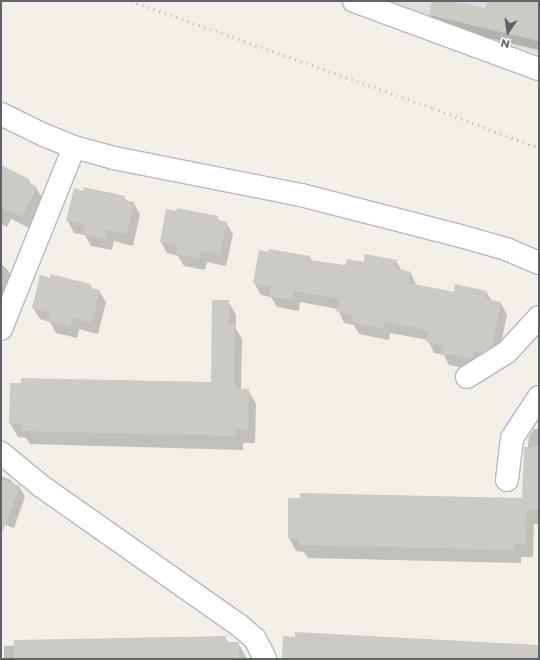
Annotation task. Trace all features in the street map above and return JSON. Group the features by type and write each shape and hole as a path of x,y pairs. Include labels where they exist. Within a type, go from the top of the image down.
{"street":[{"path":"354,1 539,70"},
{"path":"1,114 44,135 74,147 114,158 302,195 506,249 539,263"},
{"path":"1,329 74,147"},
{"path":"467,377 507,352 539,317"},
{"path":"507,480 512,438 539,397"},
{"path":"1,453 41,486 239,625 255,639 266,659"}],"shaded area":[{"path":"378,1 539,1 539,54 424,19"}],"building":[{"path":"432,1 456,1 485,8 487,1 539,1 539,41 429,15"},
{"path":"1,165 29,179 28,182 37,187 22,217 1,207"},
{"path":"84,187 125,196 124,200 134,202 127,234 107,230 106,239 83,234 85,225 66,221 74,188 83,191"},
{"path":"177,208 218,216 217,220 227,222 220,254 201,251 199,259 176,254 178,246 160,242 166,209 176,211"},
{"path":"269,249 310,256 310,260 345,265 347,259 364,262 365,254 397,260 395,268 411,272 409,283 454,292 455,284 487,291 485,299 501,302 492,347 481,353 474,352 472,359 441,353 443,345 426,342 429,331 384,321 383,329 351,322 352,315 336,311 339,299 294,291 292,300 269,296 271,287 253,283 259,250 268,252"},
{"path":"50,274 91,284 90,288 100,290 92,323 73,318 70,327 48,321 50,313 32,308 40,275 50,278"},
{"path":"212,300 229,300 229,324 235,324 234,383 236,383 236,389 249,389 248,430 235,429 235,436 21,431 21,424 9,424 10,383 21,383 21,378 211,382"},
{"path":"524,447 539,447 539,510 527,510 526,544 514,544 514,550 299,545 299,539 288,538 288,498 300,498 300,493 522,498"},
{"path":"1,479 20,486 3,531 1,531"},
{"path":"295,632 539,645 538,659 282,659 283,636 295,637"},
{"path":"226,636 226,642 239,642 239,659 14,659 14,640"}],"railway":[{"path":"131,1 433,108 539,148"}]}
